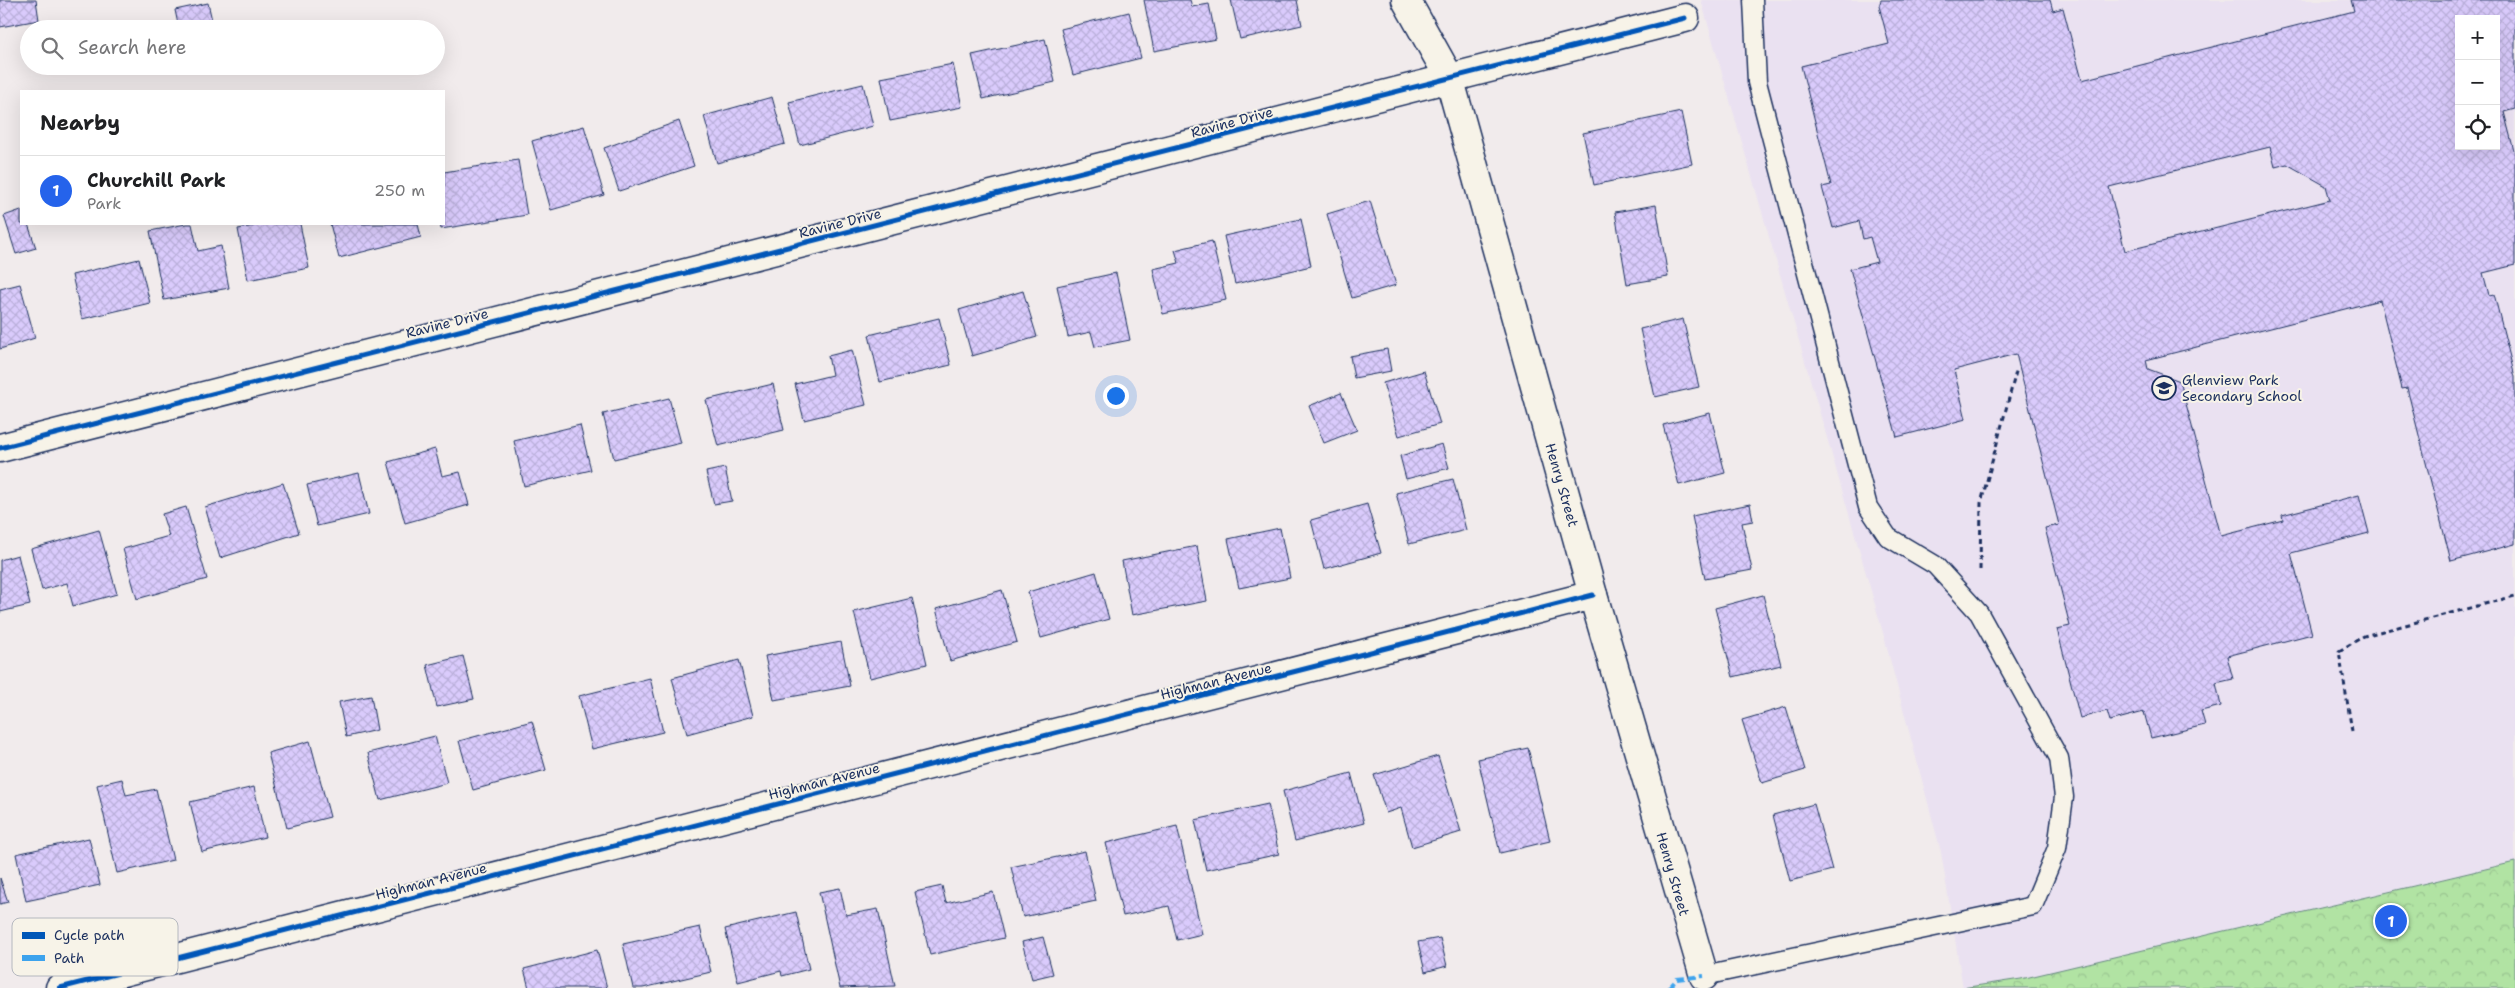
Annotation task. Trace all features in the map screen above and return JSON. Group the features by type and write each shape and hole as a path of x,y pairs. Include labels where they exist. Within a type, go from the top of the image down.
{"street":[{"name":"Henry Street","path":"1406,0 1449,77 1593,595 1704,976"},
{"name":"Ravine Drive","path":"0,448 1685,18"},
{"name":"Highman Avenue","path":"178,958 1593,595"},
{"name":"Highman Avenue","path":"60,988 107,976"}],"lane":[{"path":"1704,976 2033,906 2057,848 2064,797 2059,758 1979,614 1935,565 1888,537 1868,507 1757,82 1754,0"}],"path":[{"path":"1979,614 1981,502 2017,368"},
{"path":"2352,731 2339,651 2364,636 2515,596"}],"shaded area":[{"name":"Glenview Park Secondary School","path":"1701,0 2515,0 2515,862 2021,979 1963,988 1941,852 1882,629"}],"green space":[{"path":"2515,862 2515,988 1962,988 2021,979"}],"building":[{"path":"0,0 36,0 39,20 20,20 20,23 0,27"},
{"path":"1144,0 1190,0 1192,7 1209,4 1216,39 1154,51"},
{"path":"1231,0 1297,0 1302,25 1240,39"},
{"path":"1881,0 2050,0 2053,11 2063,8 2082,80 2354,11 2351,0 2515,0 2515,109 2504,112 2515,155 2515,265 2483,273 2489,295 2494,294 2515,377 2515,544 2451,561 2407,388 2402,389 2380,300 2146,360 2148,369 2180,381 2221,536 2283,520 2282,515 2359,495 2369,533 2291,553 2312,634 2227,656 2233,679 2216,683 2221,706 2201,711 2205,725 2151,738 2144,712 2110,721 2107,711 2080,718 2057,629 2070,626 2045,528 2059,525 2016,354 1954,370 1966,419 1897,437 1850,269 1877,262 1870,237 1863,239 1859,221 1833,228 1822,187 1831,185 1801,66 1889,44 1879,6","holes":["2270,147 2275,167 2287,164 2326,186 2330,200 2125,251 2109,187"]},
{"path":"208,3 212,20 177,20 175,10"},
{"path":"1129,12 1141,58 1073,75 1061,29"},
{"path":"1045,39 1055,82 983,99 972,55"},
{"path":"953,64 962,107 890,121 881,78"},
{"path":"863,84 873,126 800,145 789,102"},
{"path":"772,97 785,144 717,163 704,116"},
{"path":"1681,112 1692,164 1594,185 1583,133"},
{"path":"679,121 694,166 619,191 604,148"},
{"path":"584,126 604,195 551,210 532,141"},
{"path":"518,160 527,215 441,229 440,225 445,225 445,172"},
{"path":"1370,201 1396,285 1352,298 1327,214"},
{"path":"1656,205 1668,277 1627,284 1615,212"},
{"path":"20,210 20,225 28,225 36,248 16,254 4,216"},
{"path":"1301,219 1311,266 1235,284 1224,236"},
{"path":"181,225 192,225 198,251 221,246 229,288 164,300 150,231"},
{"path":"259,225 300,225 309,268 248,280 238,229"},
{"path":"330,225 418,225 421,237 339,258"},
{"path":"1212,241 1226,300 1163,314 1153,269 1179,263 1175,250"},
{"path":"139,259 150,303 82,319 72,275"},
{"path":"1116,273 1130,340 1095,347 1091,332 1068,337 1057,286"},
{"path":"20,284 35,338 0,349 0,289"},
{"path":"1023,291 1037,337 972,356 959,310"},
{"path":"939,318 951,365 880,382 869,335"},
{"path":"1683,319 1699,387 1655,397 1640,329"},
{"path":"1387,349 1391,371 1354,378 1350,356"},
{"path":"852,350 866,405 804,420 795,384 832,375 828,356"},
{"path":"1424,371 1440,424 1399,436 1383,383"},
{"path":"773,384 784,430 718,446 706,400"},
{"path":"1341,393 1357,430 1324,443 1309,406"},
{"path":"669,398 681,443 614,459 603,414"},
{"path":"1710,413 1725,473 1679,485 1663,425"},
{"path":"580,425 591,470 524,486 514,441"},
{"path":"1442,444 1449,468 1406,479 1400,456"},
{"path":"435,449 442,476 460,472 469,505 405,523 388,462"},
{"path":"725,468 732,501 714,504 706,472"},
{"path":"359,473 369,514 317,526 307,485"},
{"path":"1453,479 1466,530 1409,544 1396,493"},
{"path":"283,483 299,533 220,558 205,507"},
{"path":"1367,504 1381,553 1324,569 1311,520"},
{"path":"1750,504 1753,521 1742,523 1752,570 1705,579 1692,516"},
{"path":"186,507 207,579 137,599 123,549 169,536 162,514"},
{"path":"1280,528 1290,578 1239,588 1228,539"},
{"path":"99,530 117,594 73,606 67,583 42,590 31,549"},
{"path":"1197,546 1207,601 1132,615 1122,561"},
{"path":"18,555 30,605 0,612 0,560"},
{"path":"1096,572 1109,619 1041,638 1028,592"},
{"path":"1002,590 1017,642 950,661 936,609"},
{"path":"1763,595 1781,665 1733,677 1715,608"},
{"path":"912,598 927,664 870,678 854,612"},
{"path":"841,642 850,686 774,700 765,656"},
{"path":"463,656 474,699 437,707 427,665"},
{"path":"739,660 753,716 687,734 672,678"},
{"path":"650,678 663,732 592,749 579,696"},
{"path":"371,696 377,730 346,737 339,702"},
{"path":"1786,707 1805,770 1762,783 1742,720"},
{"path":"532,721 546,770 473,790 459,741"},
{"path":"435,736 447,783 380,800 368,753"},
{"path":"310,741 330,817 287,828 268,753"},
{"path":"1528,748 1550,841 1500,853 1478,759"},
{"path":"1438,756 1461,832 1412,847 1401,808 1386,813 1374,775"},
{"path":"1351,773 1364,823 1295,841 1283,791"},
{"path":"122,779 126,795 156,789 173,860 117,873 97,785"},
{"path":"254,787 265,837 202,852 190,802"},
{"path":"1268,804 1279,854 1206,870 1195,820"},
{"path":"1814,804 1832,870 1790,881 1773,815"},
{"path":"1177,826 1202,934 1177,940 1169,906 1123,916 1106,843"},
{"path":"89,838 100,885 26,901 16,854"},
{"path":"1085,851 1096,901 1023,917 1011,867"},
{"path":"0,878 8,902 0,904"},
{"path":"942,886 946,903 993,892 1004,938 930,955 915,892"},
{"path":"840,888 846,915 878,909 895,986 840,988 819,892"},
{"path":"796,912 809,969 782,976 781,971 738,982 725,929"},
{"path":"700,927 711,972 643,988 633,988 623,944"},
{"path":"1043,937 1053,974 1032,979 1022,942"},
{"path":"1440,938 1447,966 1425,972 1418,942"},
{"path":"597,950 607,988 529,988 524,969"}],"marked path":[{"path":"1669,988 1677,979 1704,976"}],"cycle path":[{"path":"0,448 1685,18"},
{"path":"178,958 1593,595"},
{"path":"60,988 107,976"}],"place":[{"name":"Glenview Park Secondary School","path":"2164,388"},
{"name":"Churchill Park","path":"2391,921"}]}
